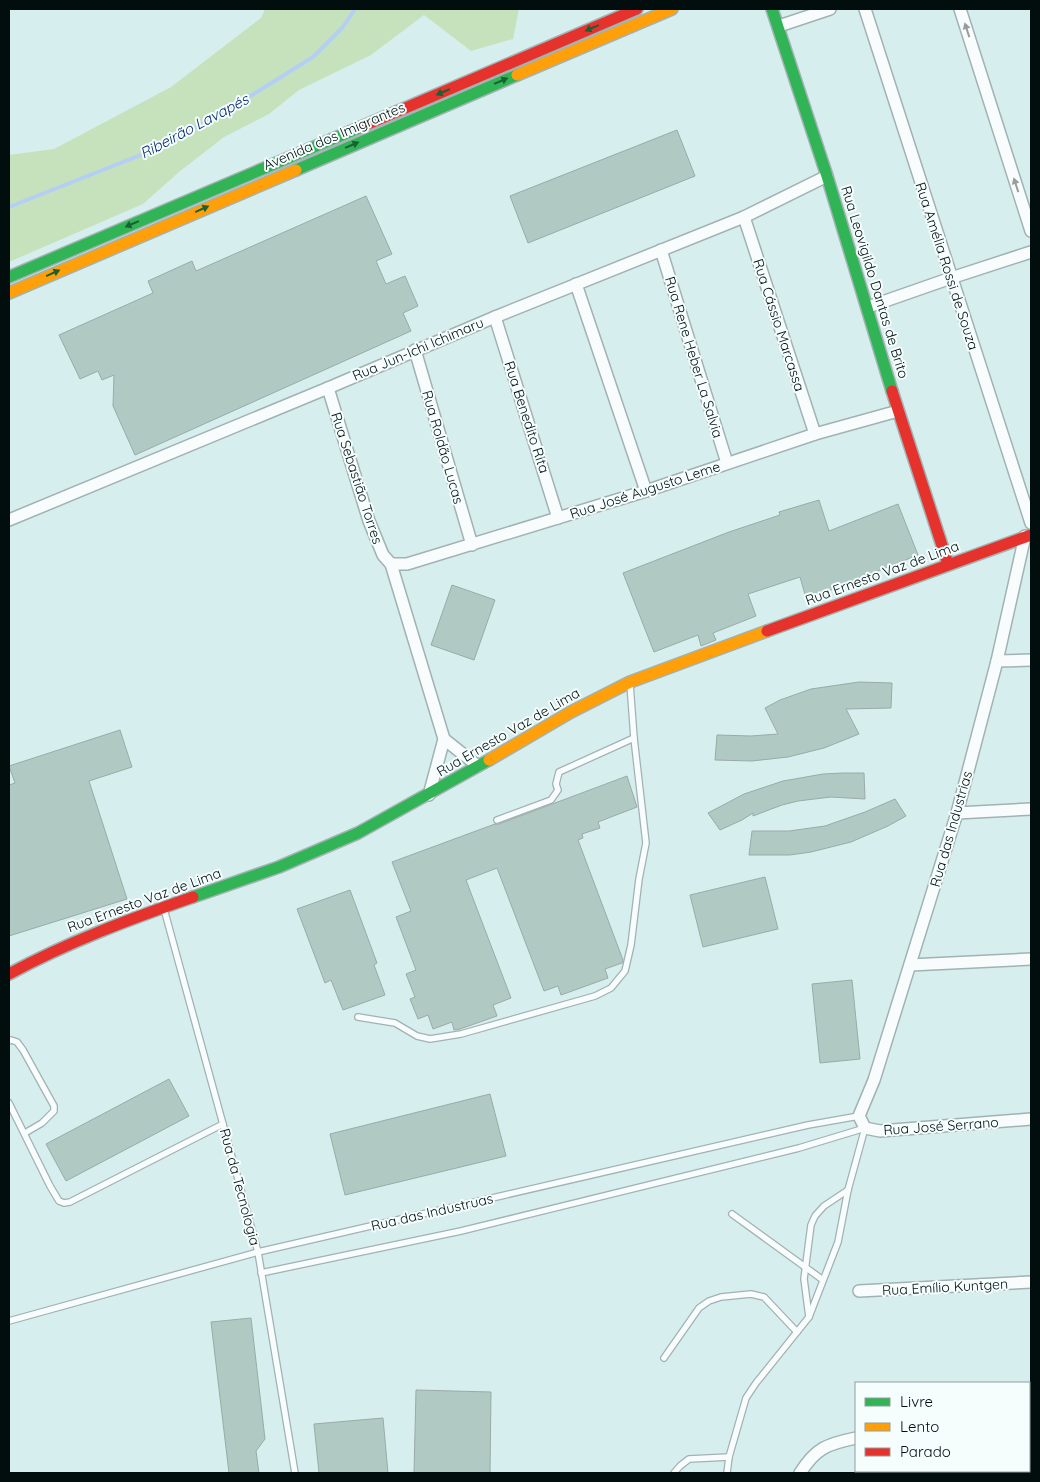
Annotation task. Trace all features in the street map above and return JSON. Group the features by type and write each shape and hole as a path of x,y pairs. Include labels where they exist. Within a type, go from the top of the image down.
{"street":[{"name":"Avenida dos Imigrantes","path":"9,277 636,9"},
{"name":"Avenida dos Imigrantes","path":"9,293 231,196 672,9"},
{"name":"Rua Leovigildo Dantas de Brito","path":"772,9 827,176 898,411 948,564"},
{"path":"779,26 830,9"},
{"name":"Rua Amélia Rossi de Souza","path":"865,9 1031,523"},
{"path":"960,9 1031,231"},
{"name":"Rua Jun-Ichi Ichimaru","path":"9,520 495,317 744,217 827,176"},
{"name":"Rua Cássio Marcassa","path":"744,217 815,434"},
{"name":"Rua Rene Heber La Salvia","path":"661,250 727,463"},
{"path":"868,307 1031,252"},
{"path":"576,284 646,491"},
{"name":"Rua Benedito Rita","path":"495,317 558,518"},
{"name":"Rua Roldão Lucas","path":"415,350 472,544"},
{"name":"Rua Sebastião Torres","path":"328,388 369,521 383,555 391,564 444,739"},
{"name":"Rua José Augusto Leme","path":"391,564 407,564 646,491 815,434 898,411"},
{"name":"Rua Ernesto Vaz de Lima","path":"9,974 39,956 84,936 163,906 256,876 354,835 429,795 571,712 630,682 1028,535"},
{"name":"Rua das Industrias","path":"859,1116 874,1080 957,813 1028,535"},
{"path":"997,660 1031,660"},
{"path":"429,795 444,739 478,766"},
{"path":"957,813 1031,809"},
{"path":"910,965 1031,959"},
{"name":"Rua José Serrano","path":"859,1116 865,1128 880,1131 1031,1119"},
{"name":"Rua Emílio Kuntgen","path":"859,1292 1031,1282"},
{"path":"800,1473 810,1457 826,1447 855,1438"}],"lane":[{"path":"358,1017 395,1023 417,1036 430,1039 461,1034 595,996 611,988 625,971 631,945 639,879 646,843 634,738 630,682"},
{"path":"497,820 551,800 558,790 556,784 560,772 634,738"},
{"name":"Rua da Tecnologia","path":"163,906 258,1252 294,1473"},
{"path":"9,1041 17,1042 23,1050 54,1106 54,1111 50,1117 25,1133"},
{"path":"9,1103 50,1186 59,1201 64,1203 70,1202 223,1124"},
{"name":"Rua das Industruas","path":"9,1321 258,1252 808,1125 859,1116"},
{"path":"727,1473 729,1457 746,1398 756,1382 809,1317 838,1242 848,1190 865,1128"},
{"path":"261,1273 470,1228 799,1148 865,1128"},
{"path":"809,1317 804,1266 811,1225 824,1206 848,1190"},
{"path":"732,1214 823,1280"},
{"path":"664,1358 699,1308 721,1297 751,1294 764,1297 798,1332"},
{"path":"674,1473 688,1460 729,1457"}],"green space":[{"path":"265,9 519,9 513,39 471,51 424,15 371,55 299,90 269,114 224,137 179,172 143,204 9,262 9,155 54,149 171,87 261,18"}],"building":[{"path":"677,130 695,176 528,243 510,196"},
{"path":"366,196 392,254 376,261 386,284 405,276 418,306 403,313 411,331 135,455 113,406 114,375 102,380 98,371 80,379 59,335 153,293 148,281 192,261 196,271"},
{"path":"819,500 829,531 898,504 918,555 846,585 806,598 800,577 748,594 756,616 713,633 716,640 701,646 698,635 654,652 623,573 729,532 780,515 779,512"},
{"path":"452,585 495,600 474,660 431,645"},
{"path":"859,682 892,683 891,708 846,709 859,734 824,748 788,757 752,761 715,760 717,735 751,736 778,734 765,708 780,700 811,689"},
{"path":"120,730 132,767 89,781 127,899 9,936 9,785 15,783 9,766"},
{"path":"864,773 865,799 831,797 798,801 753,816 753,813 720,830 708,813 744,794 783,781 823,774"},
{"path":"627,776 637,807 598,822 600,828 582,834 583,838 578,840 623,960 622,963 605,969 608,978 561,995 558,986 544,991 497,868 466,880 511,998 493,1005 497,1016 460,1029 454,1030 452,1022 433,1029 428,1015 418,1019 410,999 415,997 406,974 416,970 396,917 411,911 392,862"},
{"path":"895,799 906,816 851,842 790,855 749,855 752,831 789,831 825,826"},
{"path":"765,877 778,929 703,947 690,895"},
{"path":"350,890 377,963 374,965 385,995 343,1010 331,980 325,983 297,909"},
{"path":"852,980 860,1059 820,1063 812,984"},
{"path":"169,1079 189,1116 66,1181 46,1144"},
{"path":"490,1094 506,1156 345,1195 330,1134"},
{"path":"251,1318 265,1439 256,1451 259,1473 229,1473 211,1322"},
{"path":"416,1390 491,1392 490,1473 414,1473"},
{"path":"383,1418 388,1473 319,1473 314,1424"}],"waterway":[{"name":"Ribeirão Lavapés","path":"9,207 161,147 257,92 313,57 343,27 355,9"}],"traffic: fast":[{"path":"772,9 827,176 892,391"},
{"path":"296,170 517,75"},
{"path":"9,277 361,127"},
{"path":"193,897 279,867 358,833 489,760"}],"traffic: slow":[{"path":"517,75 672,9"},
{"path":"9,293 296,170"},
{"path":"489,760 571,712 630,682 767,631"}],"traffic: jam":[{"path":"361,127 637,9"},
{"path":"892,391 948,564"},
{"path":"767,631 1031,535"},
{"path":"9,974 31,962 100,932 193,897"}]}
